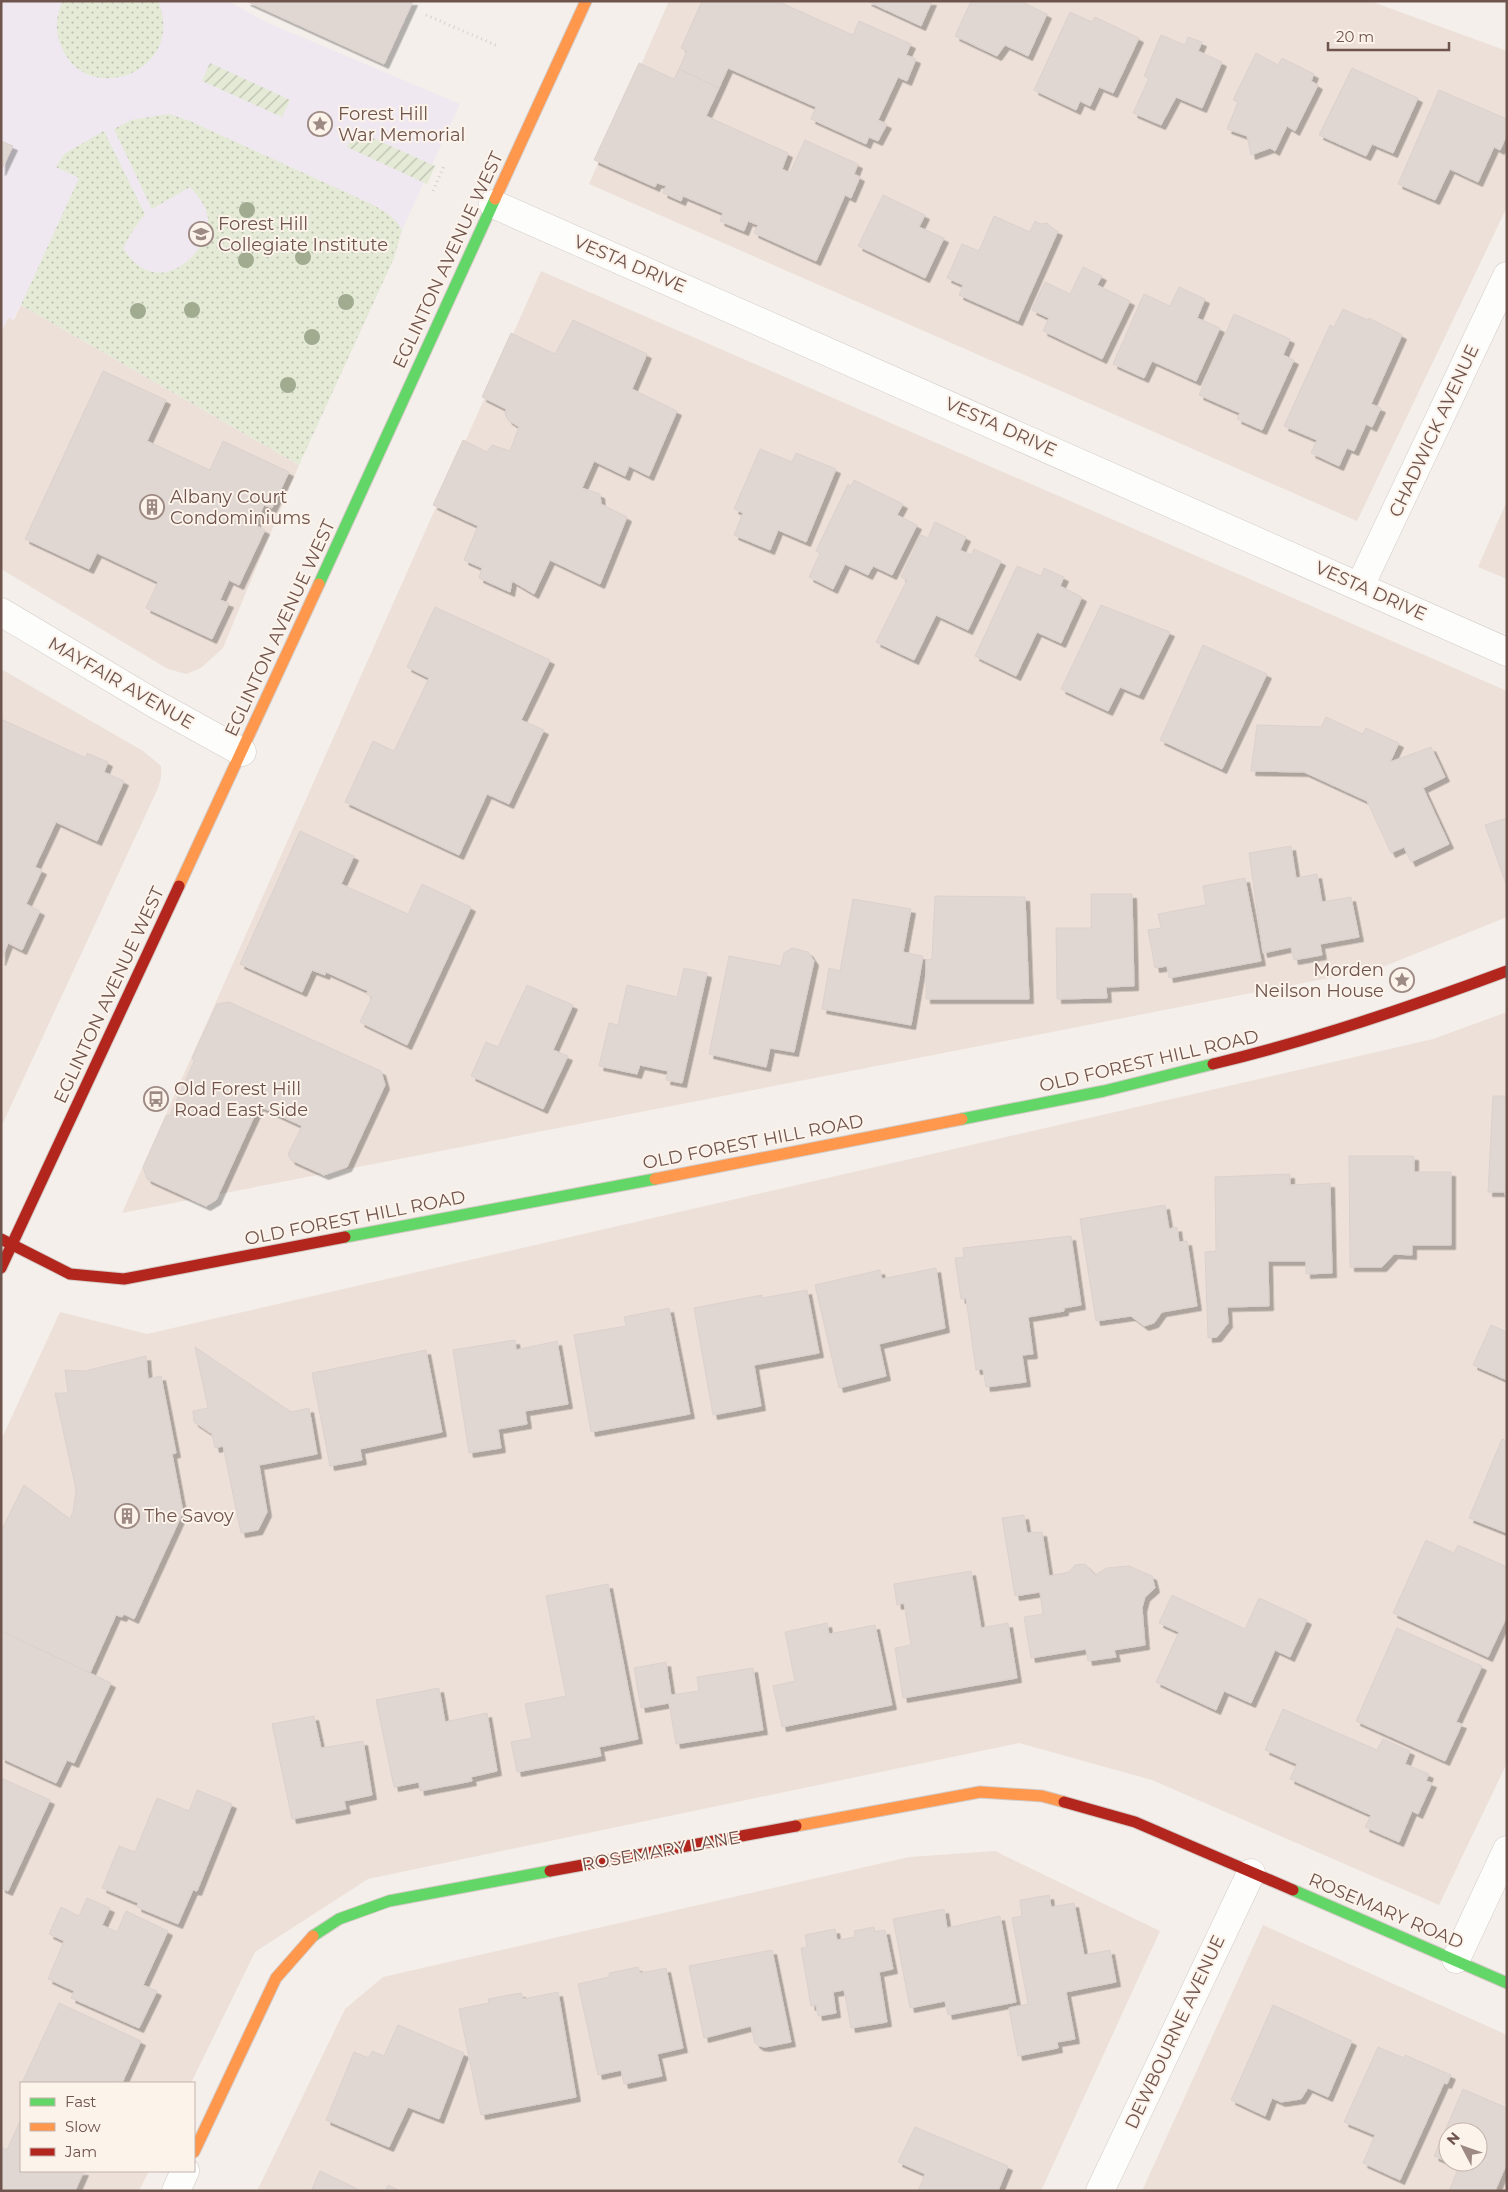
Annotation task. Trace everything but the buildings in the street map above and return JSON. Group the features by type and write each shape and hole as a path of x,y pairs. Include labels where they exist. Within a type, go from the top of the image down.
{"street":[{"name":"EGLINTON AVENUE WEST","path":"1,1268 242,752 586,1"},
{"name":"VESTA DRIVE","path":"494,204 1507,652"},
{"name":"CHADWICK AVENUE","path":"1360,586 1507,276"},
{"name":"MAYFAIR AVENUE","path":"1,612 164,709 242,752"},
{"name":"OLD FOREST HILL ROAD","path":"1,1239 70,1274 124,1279 771,1157 1104,1091 1277,1049 1441,996 1507,970"},
{"name":"ROSEMARY LANE","path":"195,2150 276,1978 311,1938 339,1920 389,1901 980,1792 1042,1796 1135,1822 1251,1873"},
{"path":"1456,1959 1507,1850"},
{"name":"ROSEMARY ROAD","path":"1251,1873 1456,1959 1507,1983"},
{"name":"DEWBOURNE AVENUE","path":"1100,2191 1251,1873"},
{"path":"176,2191 185,2172"}],"path":[{"path":"426,15 498,46"},
{"path":"433,191 444,166"}],"shaded area":[{"name":"Forest Hill Collegiate Institute","path":"1,1 228,1 268,23 460,104 402,230 394,258 299,465 21,305 13,320 8,318 1,332"},
{"path":"669,1 1370,1 1507,51 1507,207 1357,521 589,184"},
{"path":"541,271 1507,691 1507,917 1380,968 122,1213"},
{"path":"21,305 299,465 223,648 201,668 186,674 168,669 1,569 1,332 8,317 14,320"},
{"path":"1507,501 1507,579 1478,567"},
{"path":"1,669 143,751 161,766 161,777 158,788 1,1127"},
{"path":"1507,1012 1507,1763 1439,1905 1152,1780 1019,1743 368,1879 255,1952 191,2082 20,2082 20,2172 148,2172 139,2191 1,2191 1,1440 60,1312 147,1334 1433,1039"},
{"path":"995,1851 1160,1931 1041,2191 257,2191 345,2009 383,1977 909,1857"},
{"path":"1263,1925 1507,2035 1507,2191 1142,2191"}],"green space":[{"path":"63,1 158,1 163,26 159,47 147,63 129,74 109,78 90,75 72,64 60,43 57,33 57,22"},
{"path":"210,63 290,100 282,117 202,81"},
{"path":"169,114 190,121 369,203 388,214 402,230 394,258 299,465 21,305 79,178 56,167 64,154 104,131 145,214 123,248 135,263 143,269 152,272 163,273 174,270 184,264 201,245 206,235 208,224 207,213 198,196 190,187 152,209 114,129 131,120"},
{"path":"355,130 435,166 427,184 347,147"}],"traffic: fast":[{"path":"319,584 495,199"},
{"path":"962,1119 1104,1091 1213,1064"},
{"path":"345,1237 655,1179"},
{"path":"313,1936 339,1919 389,1901 550,1871"},
{"path":"1293,1890 1507,1983"}],"traffic: slow":[{"path":"495,199 586,1"},
{"path":"179,886 319,584"},
{"path":"655,1179 962,1119"},
{"path":"796,1826 980,1792 1042,1796 1064,1802"},
{"path":"195,2150 276,1978 313,1936"}],"traffic: jam":[{"path":"1,1268 179,886"},
{"path":"1213,1064 1362,1022 1507,971"},
{"path":"1,1239 70,1274 124,1279 345,1237"},
{"path":"1064,1802 1135,1822 1293,1890"},
{"path":"550,1871 796,1826"}],"place":[{"name":"Forest Hill War Memorial","path":"320,124"},
{"name":"Forest Hill Collegiate Institute","path":"201,234"},
{"name":"Albany Court Condominiums","path":"152,507"},
{"name":"Morden Neilson House","path":"1402,980"},
{"name":"Old Forest Hill Road East Side","path":"156,1099"},
{"name":"The Savoy","path":"127,1516"}]}
